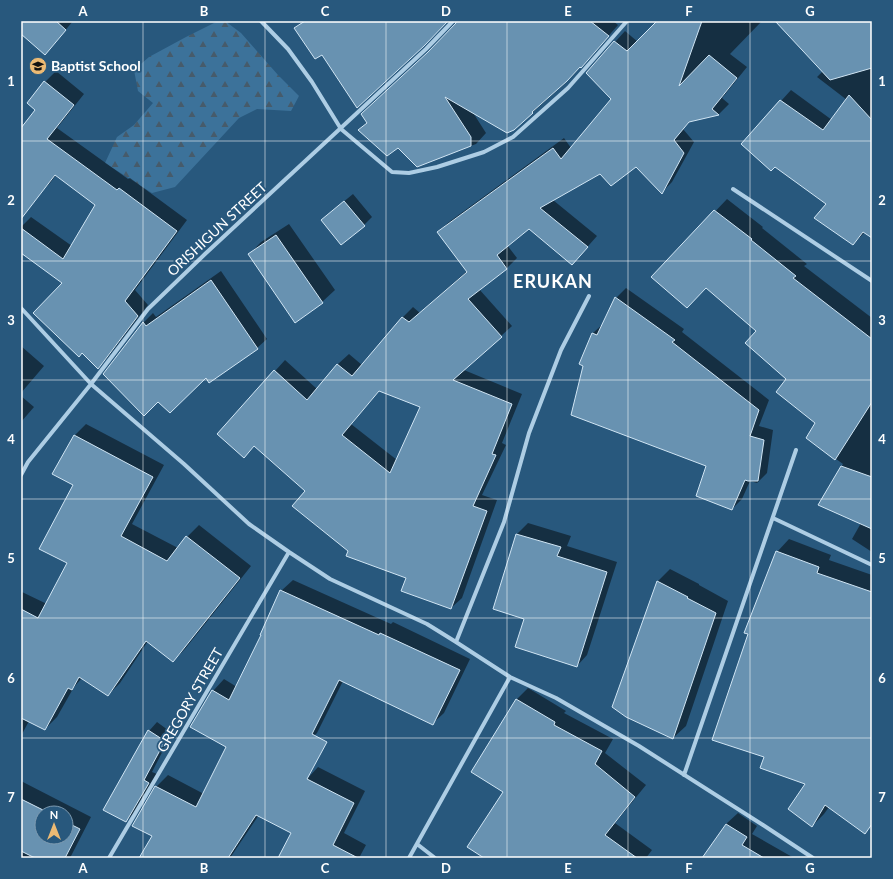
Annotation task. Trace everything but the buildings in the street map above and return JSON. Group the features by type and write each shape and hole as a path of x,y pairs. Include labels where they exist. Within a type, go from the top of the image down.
{"street":[{"path":"261,21 288,49 312,82 341,129 392,172 409,173 484,152 513,138 568,88 627,21"},
{"name":"ORISHIGUN STREET","path":"21,475 28,462 91,384 148,309 205,254 426,49 453,21"},
{"path":"733,189 872,281"},
{"path":"456,642 504,522 529,432 561,350 589,296"},
{"path":"21,308 91,384 184,464 249,524 289,552 330,579 427,624 510,677 556,698 639,746 813,858"},
{"path":"684,775 796,450"},
{"path":"773,518 872,565"},
{"name":"GREGORY STREET","path":"109,858 289,552"},
{"path":"409,858 510,677"},
{"path":"417,844 435,858"}],"green space":[{"path":"218,21 225,21 241,33 278,75 299,96 291,111 257,109 239,118 175,187 152,193 105,163 117,137 134,125 153,103 138,91 134,70 149,57"}],"place":[{"name":"Baptist School","path":"38,66"}],"district":[{"name":"ERUKAN","path":"553,282"}]}
